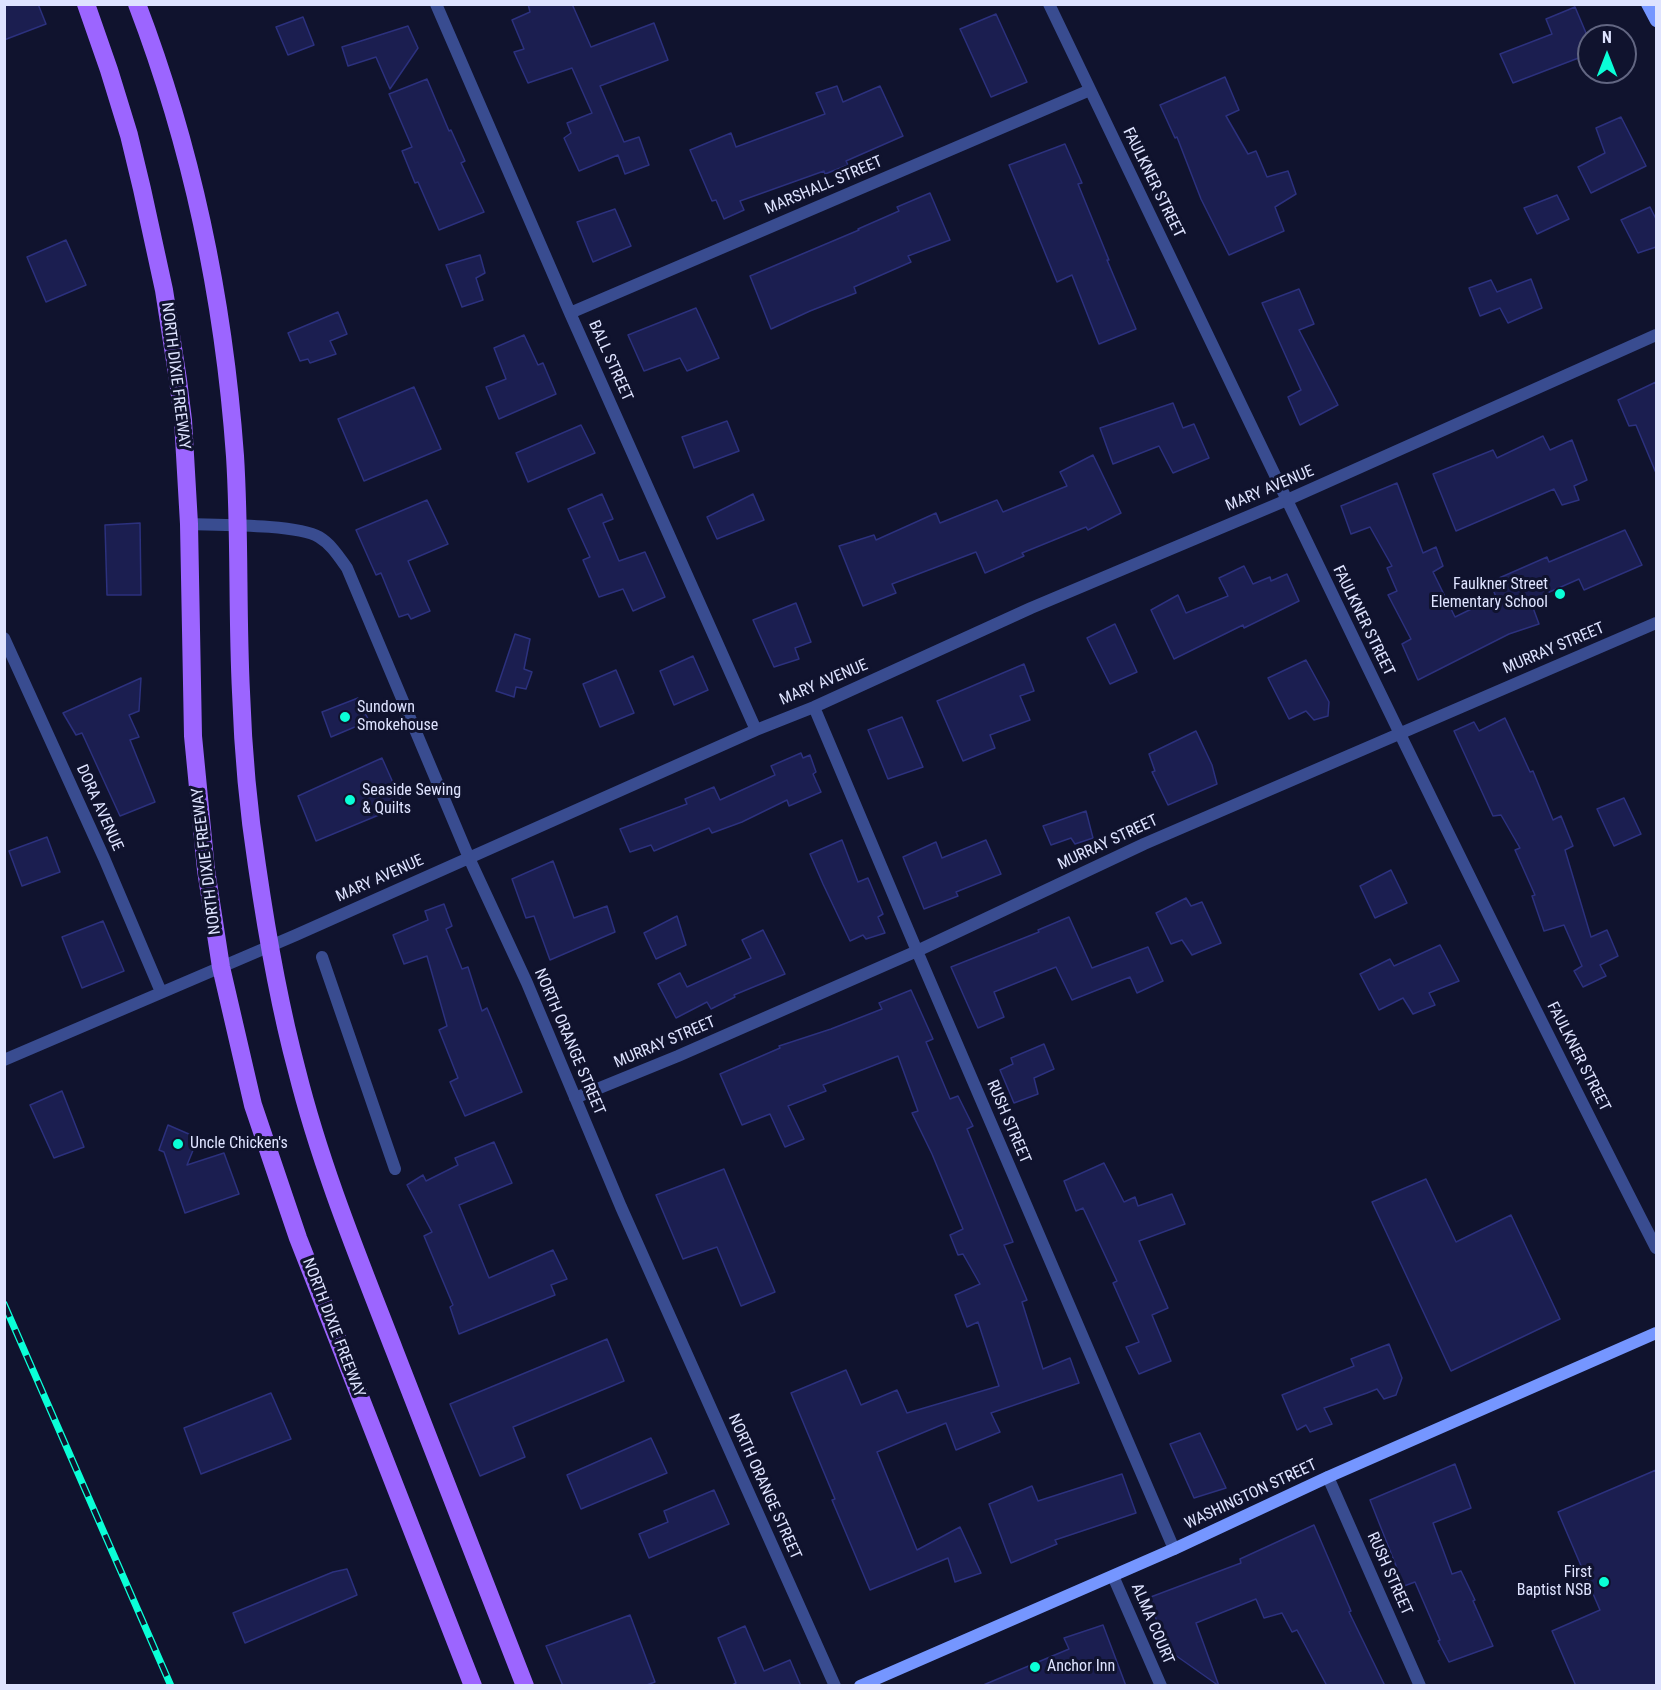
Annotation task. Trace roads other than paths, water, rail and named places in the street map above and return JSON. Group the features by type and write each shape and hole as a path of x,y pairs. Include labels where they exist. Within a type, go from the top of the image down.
{"main road":[{"name":"NORTH DIXIE FREEWAY","path":"86,4 129,135 155,244 182,410 189,524 194,736 206,870 221,967 253,1105 298,1238 473,1686"},
{"path":"137,4 152,44 184,153 212,275 231,403 238,526 243,739 256,863 270,946 297,1072 334,1195 525,1686"}],"street":[{"name":"BALL STREET","path":"436,4 570,313 756,730"},
{"name":"FAULKNER STREET","path":"1049,4 1399,733 1566,1072 1656,1248"},
{"path":"1647,4 1656,21"},
{"name":"MARSHALL STREET","path":"570,313 1090,90"},
{"name":"MARY AVENUE","path":"4,1060 270,946 756,730 814,707 1032,608 1287,500 1656,335"},
{"name":"NORTH ORANGE STREET","path":"189,524 302,530 319,537 347,568 469,858 527,983 621,1207 835,1686"},
{"name":"MURRAY STREET","path":"575,1098 678,1056 917,951 1144,844 1656,623"},
{"name":"DORA AVENUE","path":"4,638 104,858 161,992"},
{"name":"RUSH STREET","path":"814,707 1174,1549"},
{"path":"322,957 395,1169"},
{"name":"WASHINGTON STREET","path":"860,1686 1174,1549 1328,1477 1656,1333"},
{"name":"RUSH STREET","path":"1328,1477 1420,1686"},
{"name":"ALMA COURT","path":"1113,1576 1161,1686"}],"railway":[{"path":"4,1304 171,1686"}],"place":[{"name":"Faulkner Street Elementary School","path":"1560,594"},
{"name":"Sundown Smokehouse","path":"345,717"},
{"name":"Seaside Sewing & Quilts","path":"350,800"},
{"name":"Uncle Chicken's","path":"178,1144"},
{"name":"First Baptist NSB","path":"1604,1582"},
{"name":"Anchor Inn","path":"1035,1667"}]}
